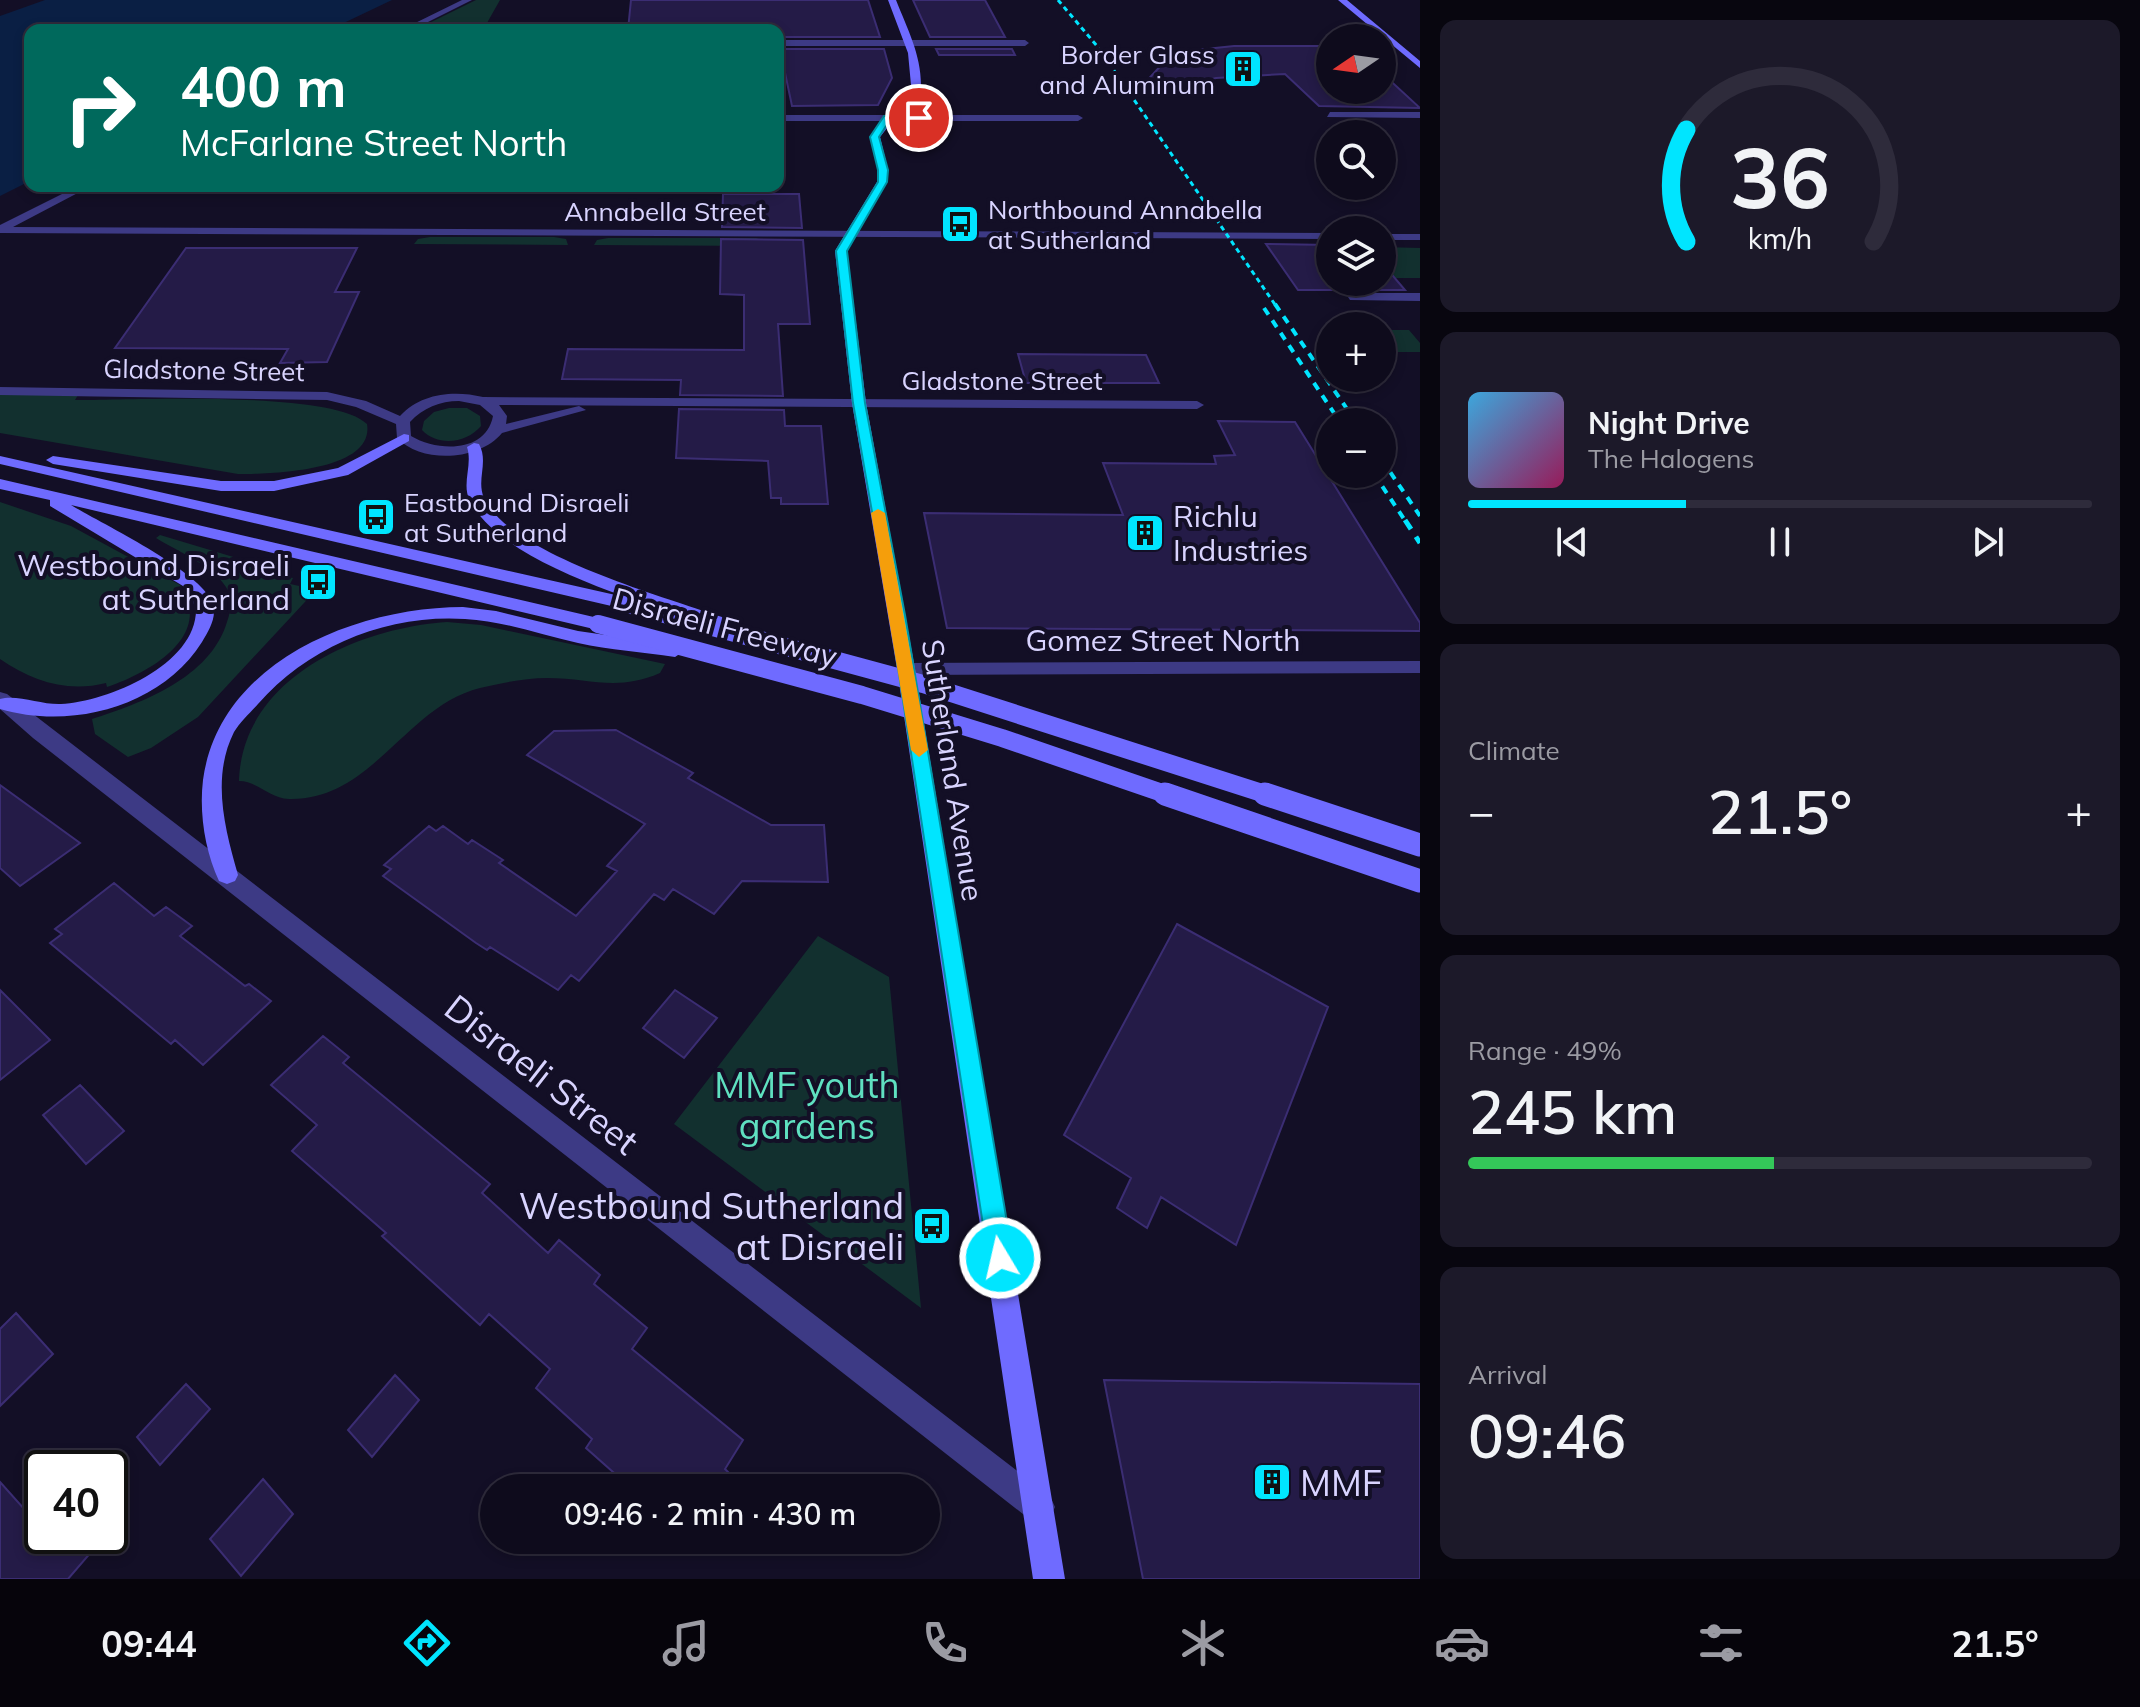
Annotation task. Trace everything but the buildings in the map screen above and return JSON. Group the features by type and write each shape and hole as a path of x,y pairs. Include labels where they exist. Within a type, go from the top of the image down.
{"main road":[{"path":"887,118 913,93 917,75 892,0"},
{"path":"1342,0 1420,65"},
{"name":"Sutherland Avenue","path":"887,118 875,137 883,170 878,195 841,251 859,403 906,669 1049,1579"},
{"path":"0,453 132,470 206,484 256,487 301,482 343,472 404,430"},
{"path":"474,447 478,454 473,478 477,500 507,533 552,562 752,635"},
{"name":"Disraeli Freeway","path":"0,460 752,635 1011,710 1420,845"},
{"name":"Disraeli Freeway","path":"0,484 598,624 730,659 1002,738 1420,881"},
{"path":"3,702 45,713 79,709 143,687 169,671 187,654 206,620 204,598 189,582 38,493"},
{"path":"227,875 211,806 215,769 226,730 257,690 288,663 322,643 365,627 409,616 448,612 486,616 580,638 730,659"}],"street":[{"path":"418,24 468,0"},
{"path":"784,43 1025,43"},
{"path":"1330,115 1420,115"},
{"path":"784,118 1078,118"},
{"path":"0,229 74,192"},
{"name":"Annabella Street","path":"0,229 1316,236"},
{"path":"1396,237 1420,237"},
{"path":"1354,297 1420,297"},
{"name":"Gladstone Street","path":"0,391 327,396 361,404 404,430 418,448 439,452 474,447 498,430 614,402"},
{"name":"Gladstone Street","path":"404,430 413,410 431,401 452,397 483,401 1197,405"},
{"path":"483,401 500,416 498,430"},
{"name":"Gomez Street North","path":"906,669 1420,667"},
{"name":"Disraeli Street","path":"3,702 1039,1507"}],"green space":[{"path":"476,0 500,0 486,24 427,24"},
{"path":"554,237 566,239 568,245 414,244 418,239"},
{"path":"756,238 770,246 594,245 597,240"},
{"path":"1396,247 1420,248 1420,278 1396,278"},
{"path":"1396,330 1409,330 1420,343 1420,352 1396,352"},
{"path":"0,395 78,395 75,400 274,401 347,413 367,424 365,440 355,452 338,461 295,471 238,474 0,433"},
{"path":"467,408 480,416 481,426 468,436 452,441 436,439 422,430 424,421 434,412"},
{"path":"0,502 71,526 180,585 189,603 189,620 183,636 172,650 141,672 107,687 106,683 77,687 50,683 0,659"},
{"path":"160,535 274,569 272,573 293,578 290,584 304,587 313,583 317,589 198,717 151,748 128,757 95,734 92,719 152,696 190,673 206,659 218,642 230,609 228,591 220,579 203,565 156,538"},
{"path":"447,622 481,625 665,664 660,673 630,682 538,678 480,688 454,698 431,713 366,770 318,796 282,798 239,781 245,745 260,714 283,687 311,665 377,635"},
{"name":"MMF youth gardens","path":"818,936 889,977 921,1308 674,1124"}],"water":[{"path":"45,0 392,0 342,24 24,24 24,184 0,196 0,16"}],"railway":[{"path":"1058,0 1097,46 1276,306"},
{"path":"1275,304 1346,408"},
{"path":"1264,308 1331,408"},
{"path":"1396,481 1420,516"},
{"path":"1383,488 1406,522"},
{"path":"1405,520 1420,543"}],"slow traffic":[{"path":"878,513 919,750"}],"place":[{"name":"Border Glass and Aluminum","path":"1243,69"},
{"name":"Northbound Annabella at Sutherland","path":"960,224"},
{"name":"Eastbound Disraeli at Sutherland","path":"376,517"},
{"name":"Richlu Industries","path":"1145,533"},
{"name":"Westbound Disraeli at Sutherland","path":"318,582"},
{"name":"Westbound Sutherland at Disraeli","path":"932,1226"},
{"name":"MMF","path":"1272,1482"}],"route":[{"path":"919,118 887,118 875,137 883,170 882,182 878,195 858,220 841,251 859,403 897,615 1000,1258"}]}
